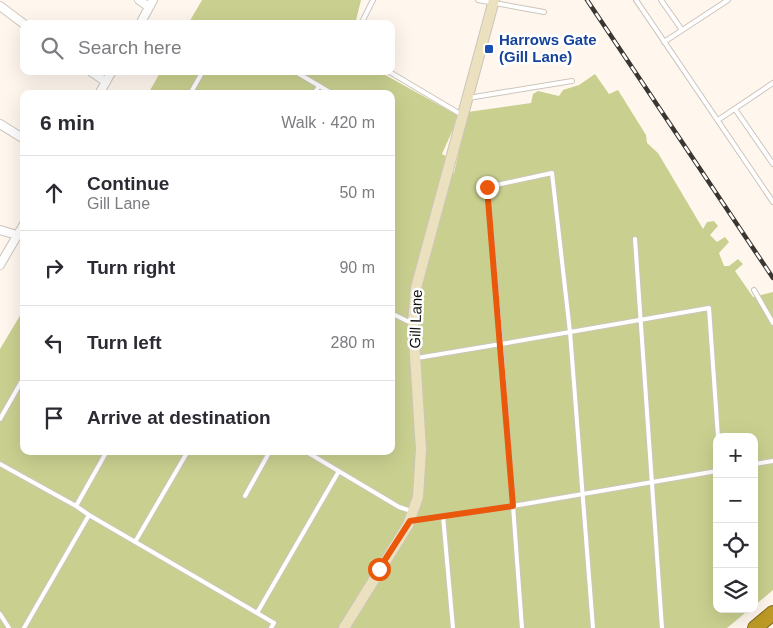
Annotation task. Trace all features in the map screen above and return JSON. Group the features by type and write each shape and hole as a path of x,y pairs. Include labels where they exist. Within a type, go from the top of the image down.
{"highway":[{"path":"755,628 773,612"}],"street":[{"path":"139,0 151,4 142,20"},
{"name":"Gill Lane","path":"344,628 412,516 419,489 421,465 413,324 418,279 494,1"},
{"path":"0,6 20,21"},
{"path":"96,75 106,82"},
{"path":"102,90 110,75"},
{"path":"0,124 20,136"},
{"path":"0,230 17,235"},
{"path":"0,265 20,230"}],"lane":[{"path":"363,20 373,0"},
{"path":"478,0 494,1 544,12"},
{"path":"636,0 773,202"},
{"path":"661,0 682,30"},
{"path":"664,42 728,0"},
{"path":"192,90 201,75"},
{"path":"301,75 326,90"},
{"path":"395,75 462,115"},
{"path":"466,99 572,81"},
{"path":"718,120 773,83"},
{"path":"316,90 319,86"},
{"path":"734,109 773,164"},
{"path":"522,628 501,344 487,187 552,173 570,332 593,628"},
{"path":"635,239 639,320 662,628"},
{"path":"754,290 773,323"},
{"path":"415,359 709,308 718,433"},
{"path":"395,315 413,324"},
{"path":"0,419 20,384"},
{"path":"76,506 105,455"},
{"path":"135,542 186,455"},
{"path":"245,496 268,455"},
{"path":"312,455 412,516 443,516 513,506 713,472"},
{"path":"758,463 773,461"},
{"path":"0,464 76,506 274,623 271,628"},
{"path":"257,613 339,471"},
{"path":"24,628 89,515"},
{"path":"443,516 453,628"},
{"path":"0,614 9,628"}],"green space":[{"path":"202,0 361,0 356,20 190,20"},
{"path":"595,74 609,94 618,90 646,135 647,143 658,153 703,229 707,222 714,221 718,226 710,235 717,242 725,237 729,242 719,253 724,266 729,266 738,259 743,264 735,271 753,297 773,292 773,590 758,603 758,433 713,433 713,613 745,613 727,628 0,628 0,349 20,316 20,455 395,455 395,90 150,90 159,75 385,75 459,116 442,154 451,159 449,172 454,173 468,112 531,103 533,94 538,91 559,96 563,90 579,85"}],"railway":[{"path":"587,0 773,278"}],"place":[{"name":"Harrows Gate (Gill Lane)","path":"489,49"}],"route":[{"path":"379,569 401,538 410,521 513,506 487,187"}]}
